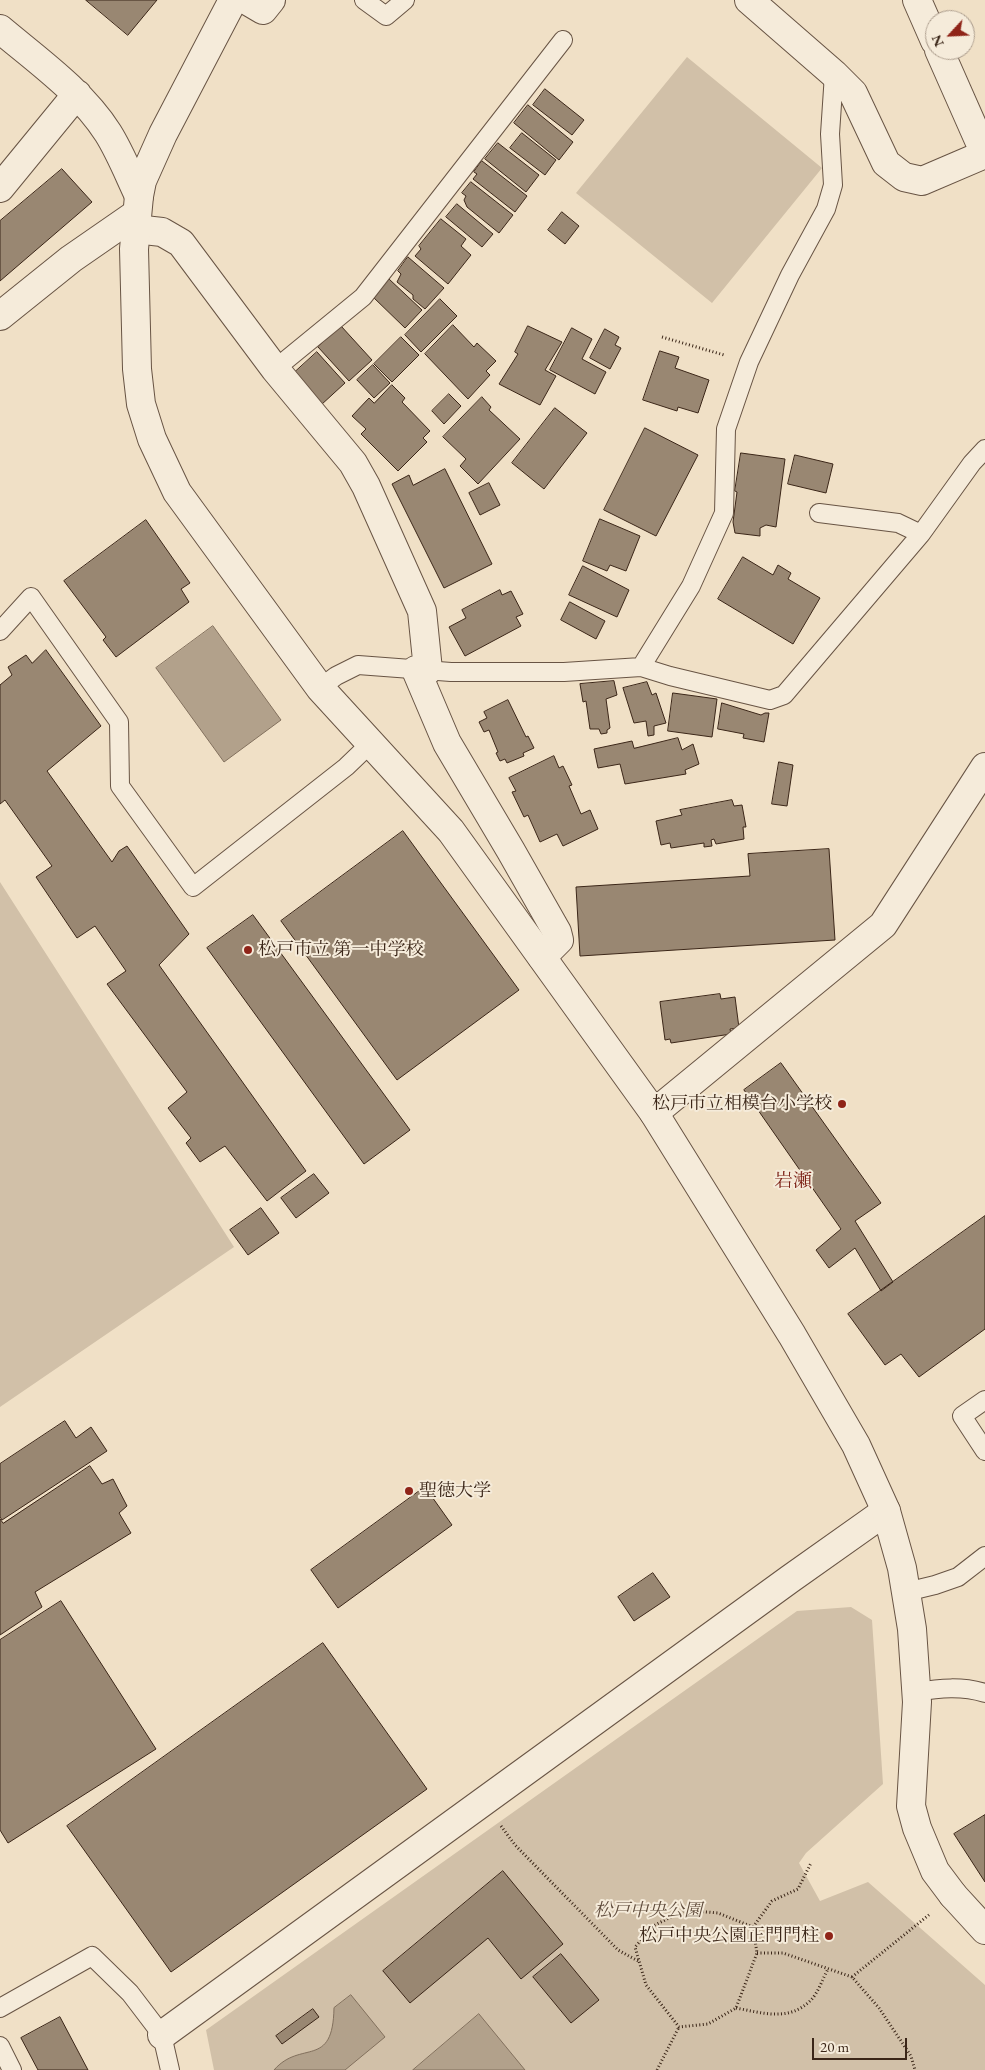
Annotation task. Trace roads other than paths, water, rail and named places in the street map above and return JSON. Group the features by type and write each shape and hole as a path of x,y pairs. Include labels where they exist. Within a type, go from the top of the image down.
{"street":[{"path":"233,0 163,134 142,181 136,213 137,369 141,404 152,439 177,492 320,688 450,831 654,1113 836,1410 863,1460 886,1511 902,1568 912,1629 916,1692 911,1806 917,1828 935,1871 985,1930"},
{"path":"246,0 263,10 271,0"},
{"path":"748,0 834,74 853,93 886,163 904,177 922,181 985,154 943,60"},
{"path":"917,0 925,18"},
{"path":"0,29 77,94 108,134 136,213 181,243 275,369 353,463 366,486 422,611 422,670 447,743 557,932 558,940 542,957"},
{"path":"0,188 77,94"},
{"path":"0,316 71,259 136,213"},
{"path":"654,1113 883,926 985,767"},
{"path":"162,2035 886,1511"}],"lane":[{"path":"364,0 386,16 405,0"},
{"path":"275,369 363,297 563,40"},
{"path":"641,667 691,586 724,513 726,429 749,362 790,275 826,209 832,186 830,134 834,74"},
{"path":"320,688 336,676 358,665 451,672 564,672 641,667 670,676 770,700 784,695 921,534 972,463 985,449"},
{"path":"819,513 898,523 921,534"},
{"path":"0,631 31,597 119,722 120,786 193,887 346,766 372,743"},
{"path":"985,1400 962,1416 985,1451"},
{"path":"906,1592 935,1585 958,1576 985,1556"},
{"path":"916,1692 940,1688 968,1688 985,1693"},
{"path":"0,2008 92,1956 130,1993 162,2035 170,2070"},
{"path":"0,2046 12,2070"}],"place":[{"name":"松戸市立 第一中学校","path":"248,950"},
{"name":"松戸市立相模台小学校","path":"842,1104"},
{"name":"聖徳大学","path":"409,1491"},
{"name":"松戸中央公園正門門柱","path":"829,1936"}],"district":[{"name":"岩瀬","path":"793,1182"}],"park label":[{"name":"松戸中央公園","path":"648,1911"}]}
